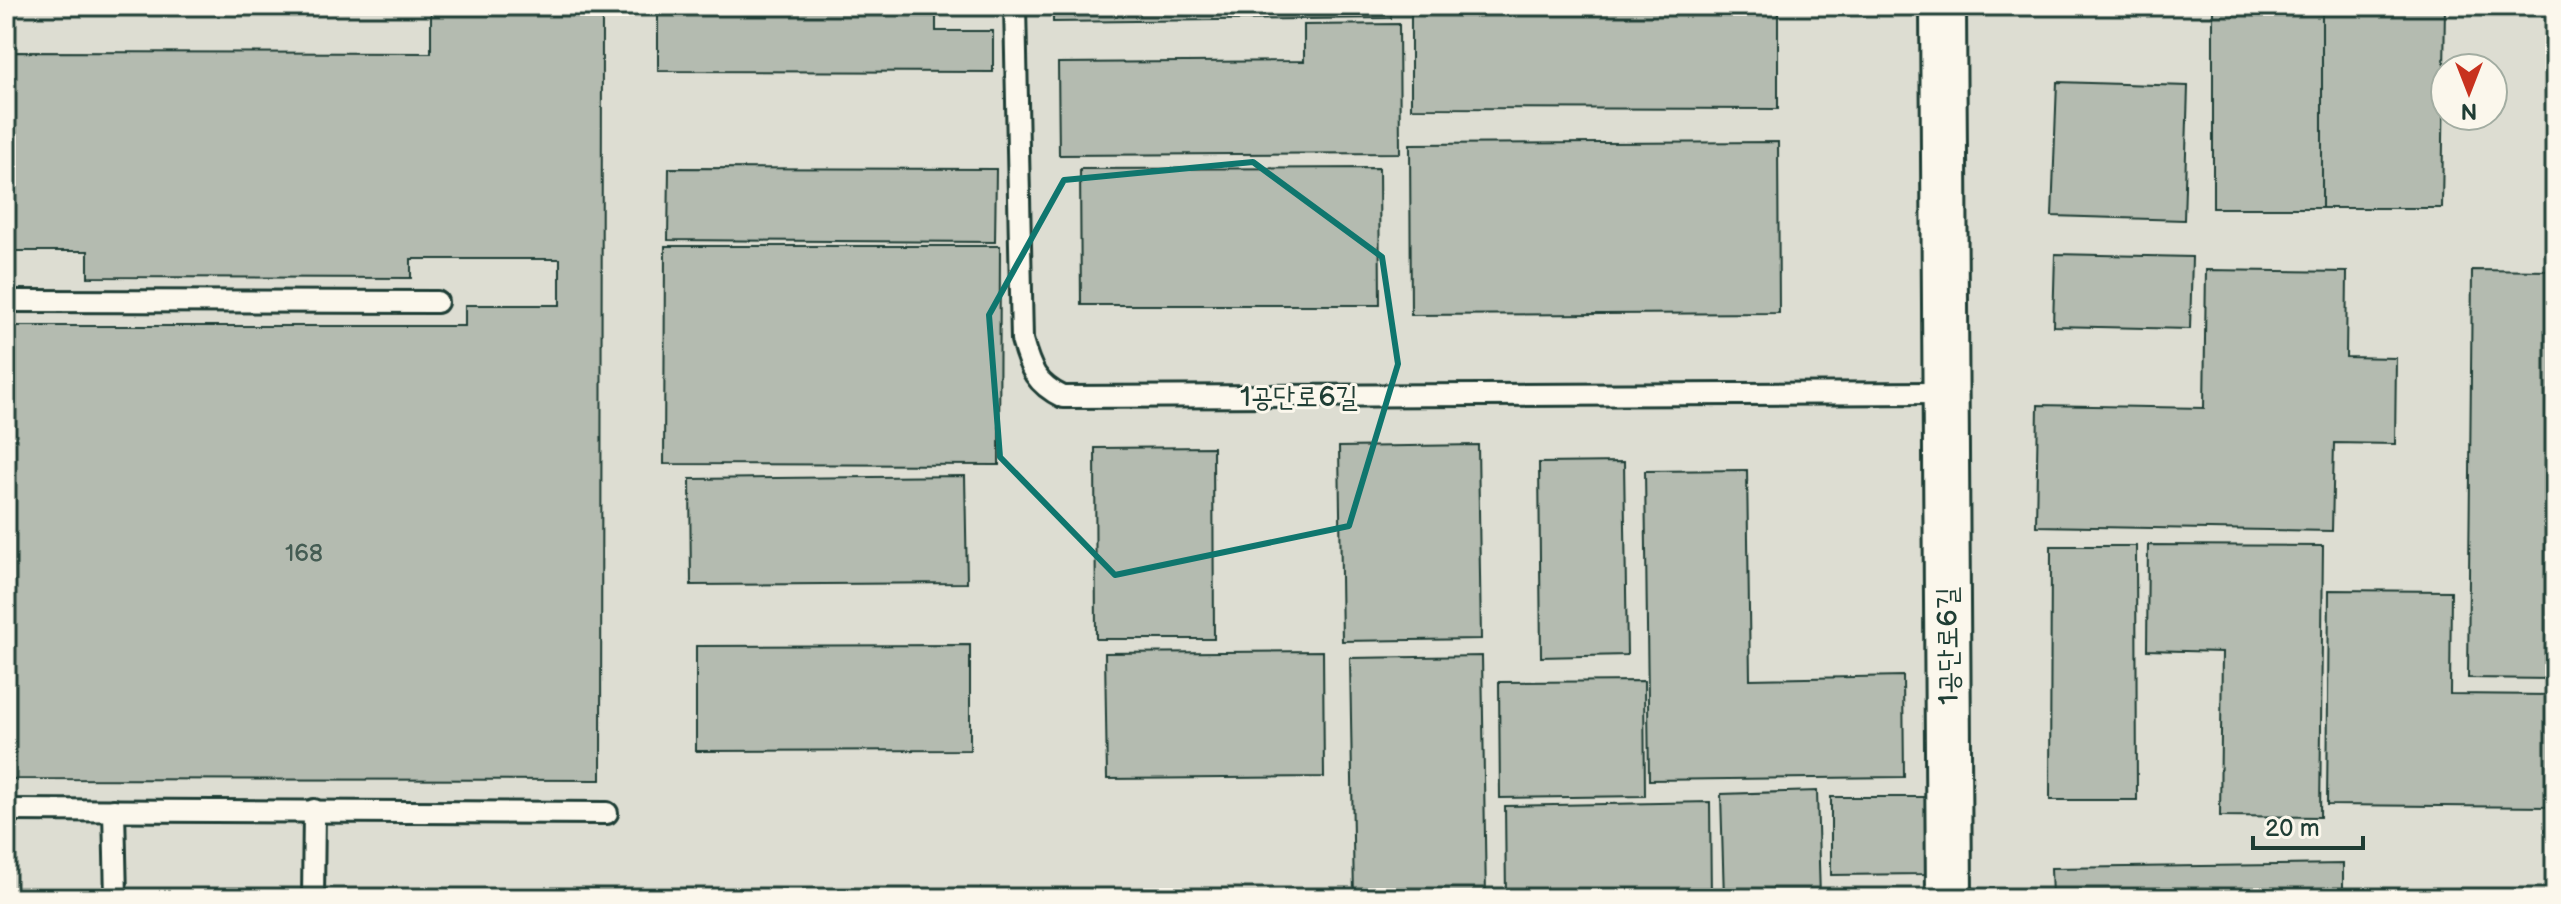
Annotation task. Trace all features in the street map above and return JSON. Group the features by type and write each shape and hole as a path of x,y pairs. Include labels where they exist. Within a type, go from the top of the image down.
{"street":[{"name":"1공단로6길","path":"1943,6 1949,898"}],"lane":[{"name":"1공단로6길","path":"1015,6 1022,340 1029,367 1042,387 1063,397 1944,393"},
{"path":"6,301 437,302"},
{"path":"6,810 607,813"},
{"path":"114,810 116,898"},
{"path":"313,898 314,810"}],"highlighted area":[{"path":"1253,162 1382,257 1398,364 1349,526 1115,575 1000,457 989,315 1064,180"}],"shaded area":[{"path":"6,6 2555,6 2555,898 6,898"}],"building":[{"path":"99,6 99,8 12,7"},
{"path":"431,6 602,6 601,780 6,779 6,326 465,326 465,305 560,305 560,259 411,259 411,278 88,277 88,251 6,251 6,52 431,53"},
{"path":"658,6 936,6 936,31 993,31 993,72 658,71"},
{"path":"1053,6 1391,6 1391,18 1053,22"},
{"path":"1411,6 1778,7 1778,109 1411,108"},
{"path":"2213,6 2322,6 2322,208 2213,208"},
{"path":"2322,6 2445,6 2444,52 2429,52 2429,132 2443,132 2442,208 2322,208"},
{"path":"2555,6 2555,8 2519,8"},
{"path":"1399,24 1400,153 1059,155 1058,63 1304,61 1304,25"},
{"path":"2057,82 2188,86 2184,220 2052,216"},
{"path":"1778,142 1779,313 1411,315 1410,144"},
{"path":"669,168 996,169 995,242 668,240"},
{"path":"1379,168 1380,305 1081,305 1080,169"},
{"path":"665,246 1000,246 999,465 664,464"},
{"path":"2055,254 2192,257 2190,329 2053,326"},
{"path":"2206,270 2347,272 2346,357 2396,358 2395,444 2334,443 2332,531 2036,526 2038,405 2204,408"},
{"path":"2472,270 2555,271 2555,679 2468,678"},
{"path":"1478,445 1481,639 1342,641 1339,447"},
{"path":"1213,447 1214,639 1096,639 1095,448"},
{"path":"1624,462 1627,655 1541,657 1539,463"},
{"path":"1747,470 1750,679 1903,676 1904,777 1649,780 1645,471"},
{"path":"965,476 967,583 691,585 690,479"},
{"path":"2148,545 2323,546 2320,817 2220,816 2222,652 2147,650"},
{"path":"2051,546 2136,546 2137,800 2050,800"},
{"path":"2329,590 2451,591 2450,694 2555,695 2555,807 2327,805"},
{"path":"970,645 970,750 696,751 696,646"},
{"path":"1323,651 1324,777 1107,779 1105,653"},
{"path":"1482,656 1486,898 1354,898 1350,658"},
{"path":"1644,681 1645,796 1500,798 1499,682"},
{"path":"1817,791 1820,898 1724,898 1721,794"},
{"path":"1831,797 1925,797 1926,874 1831,875"},
{"path":"1710,802 1711,898 1506,898 1505,806"},
{"path":"2551,860 2555,860 2555,898 2551,898"},
{"path":"2343,864 2343,898 2052,898 2051,868"}]}
